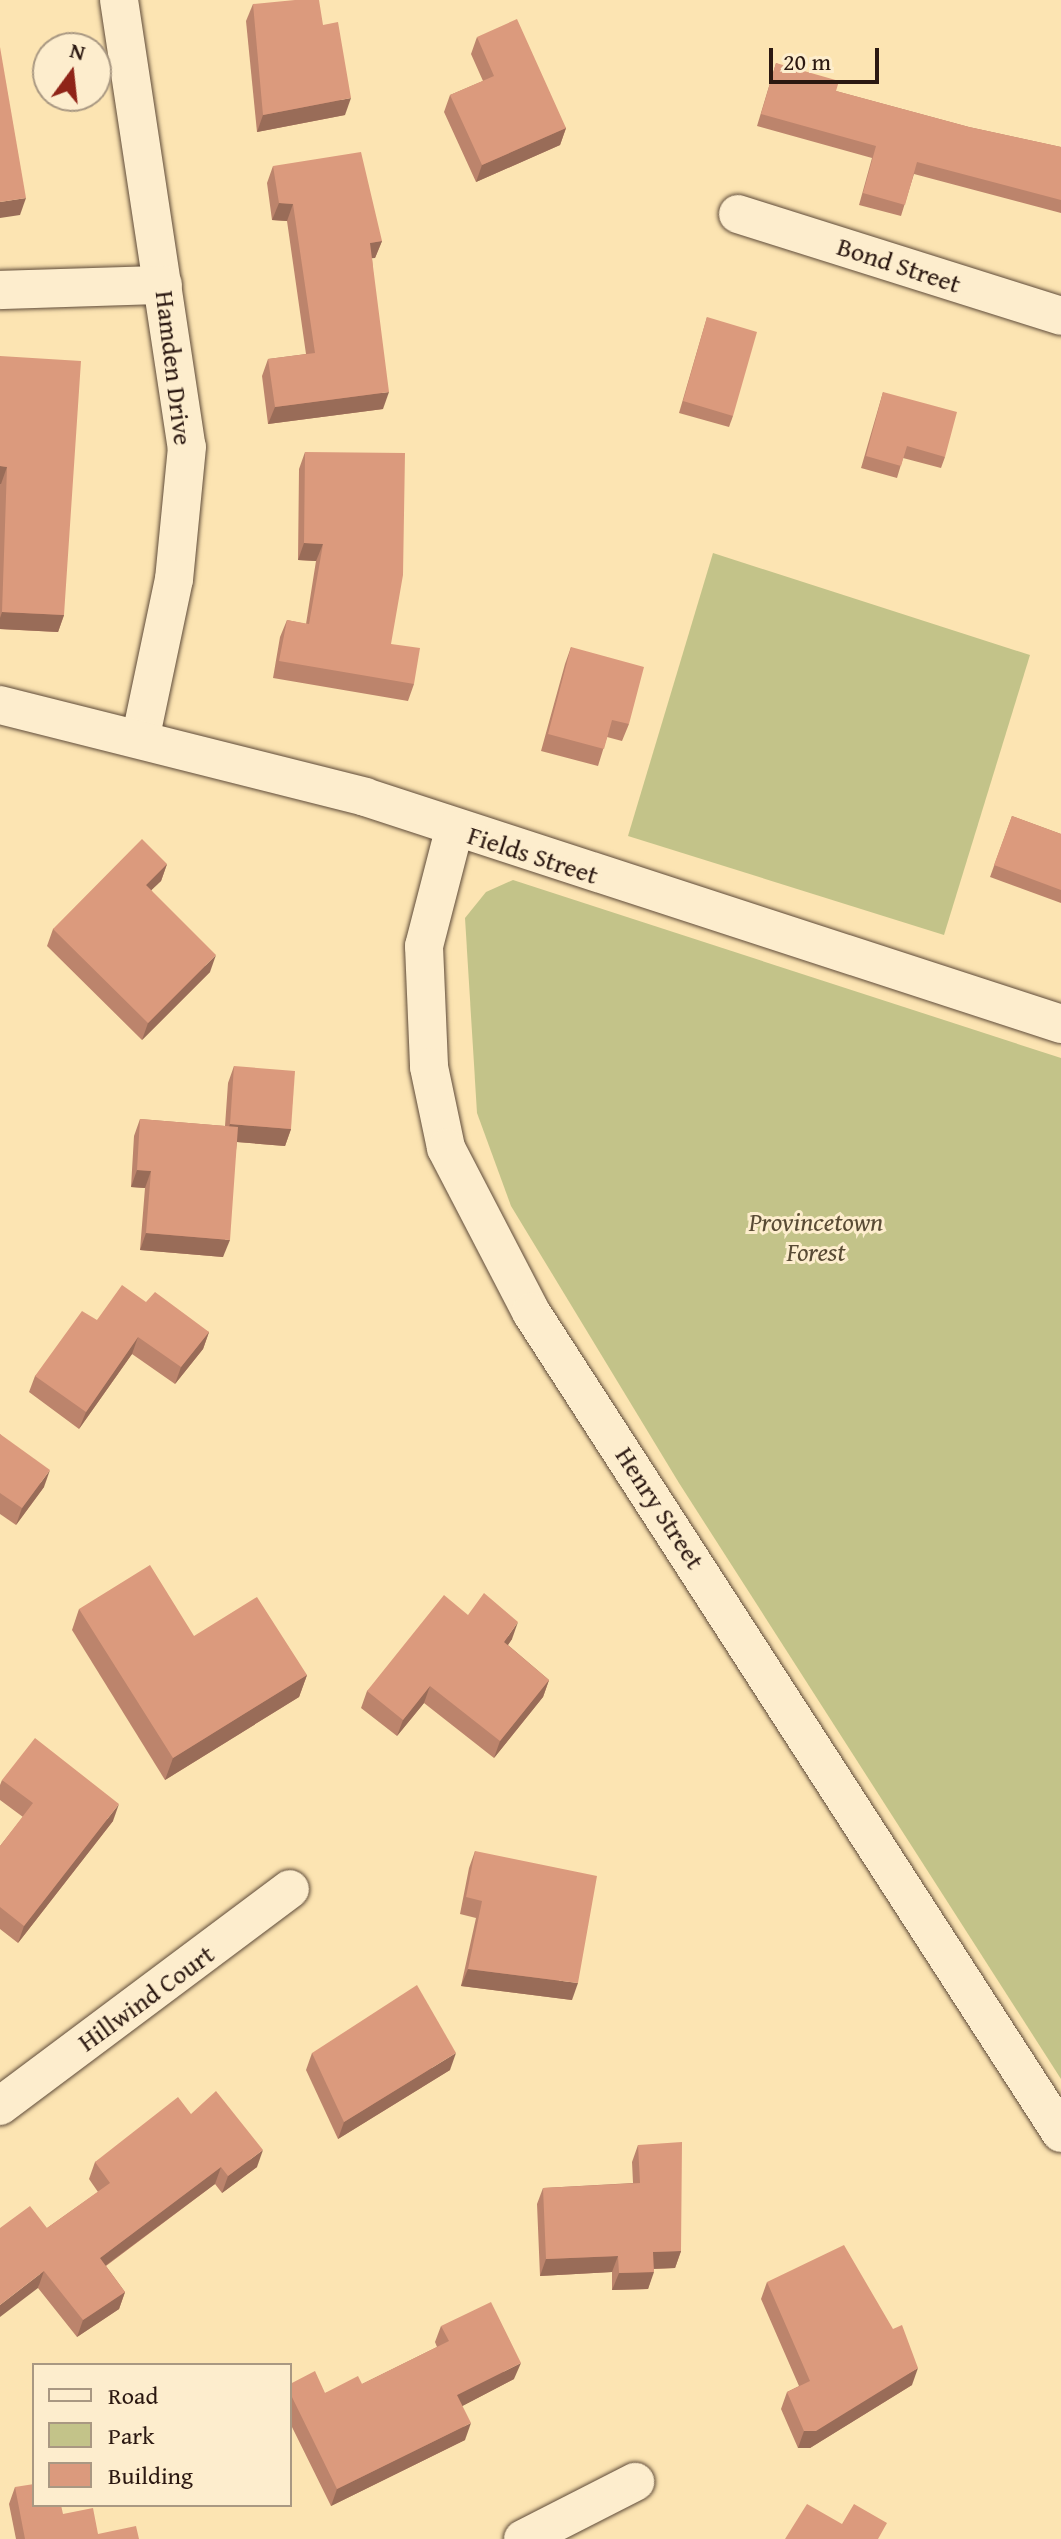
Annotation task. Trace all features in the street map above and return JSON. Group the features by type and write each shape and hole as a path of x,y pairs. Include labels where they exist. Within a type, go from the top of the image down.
{"street":[{"name":"Hamden Drive","path":"119,0 187,447 174,579 141,736"},
{"name":"Bond Street","path":"738,214 1061,316"},
{"path":"0,290 163,285"},
{"name":"Fields Street","path":"0,705 141,736 365,797 454,830 1061,1024"},
{"name":"Henry Street","path":"454,830 424,946 429,1067 446,1148 531,1312 1061,2133"},
{"name":"Hillwind Court","path":"0,2106 290,1889"},
{"path":"523,2539 635,2482"}],"green space":[{"path":"713,553 1030,655 944,935 628,836"},
{"name":"Provincetown Forest","path":"513,880 1061,1058 1061,2079 679,1483 511,1206 477,1113 465,918 486,892"}],"building":[{"path":"319,0 323,25 338,22 351,98 263,115 253,4"},
{"path":"517,19 566,128 482,165 450,95 494,76 477,37"},
{"path":"0,47 26,198 0,202"},
{"path":"776,63 839,81 836,91 969,127 1061,147 1061,200 917,162 905,205 863,193 876,146 761,114"},
{"path":"361,152 382,241 370,243 389,392 275,407 268,359 315,353 293,204 279,203 273,166"},
{"path":"707,317 757,332 733,416 683,401"},
{"path":"0,356 81,361 64,615 2,612 7,467 0,466"},
{"path":"883,392 957,412 945,457 907,446 901,466 866,456"},
{"path":"305,452 405,453 403,575 391,644 420,648 414,684 279,661 287,620 309,624 323,544 304,543"},
{"path":"571,647 644,667 629,724 612,720 604,749 548,734"},
{"path":"1012,816 1061,834 1061,890 994,865"},
{"path":"142,839 167,864 146,885 216,955 148,1023 53,929"},
{"path":"234,1066 295,1071 291,1129 230,1124"},
{"path":"140,1119 238,1127 230,1240 146,1233 151,1171 137,1170"},
{"path":"122,1285 146,1302 155,1292 209,1332 181,1367 138,1337 86,1412 35,1376 82,1311 97,1320"},
{"path":"0,1434 50,1470 22,1508 0,1493"},
{"path":"150,1565 194,1636 257,1597 307,1675 173,1758 79,1609"},
{"path":"484,1593 518,1622 504,1642 549,1680 500,1741 430,1686 403,1720 367,1691 444,1595 468,1615"},
{"path":"35,1738 119,1804 24,1926 0,1907 0,1846 33,1803 2,1780"},
{"path":"475,1851 597,1876 578,1983 468,1969 482,1901 466,1897"},
{"path":"417,1985 456,2053 344,2122 312,2053"},
{"path":"216,2091 263,2150 228,2176 221,2167 100,2258 125,2292 83,2320 44,2271 0,2305 0,2228 30,2206 47,2228 110,2183 95,2162 178,2097 191,2114"},
{"path":"682,2142 681,2251 653,2252 654,2272 619,2273 618,2256 546,2259 543,2188 640,2183 638,2145"},
{"path":"844,2245 893,2329 902,2325 918,2368 816,2431 804,2431 787,2392 810,2381 767,2282"},
{"path":"491,2302 521,2363 457,2395 471,2423 337,2489 292,2397 292,2383 315,2371 325,2393 358,2376 362,2384 449,2341 441,2326"},
{"path":"32,2484 32,2507 61,2507 63,2514 93,2508 98,2534 136,2526 139,2539 25,2539 15,2487"},
{"path":"807,2504 842,2524 854,2504 887,2523 878,2539 785,2539"}]}
